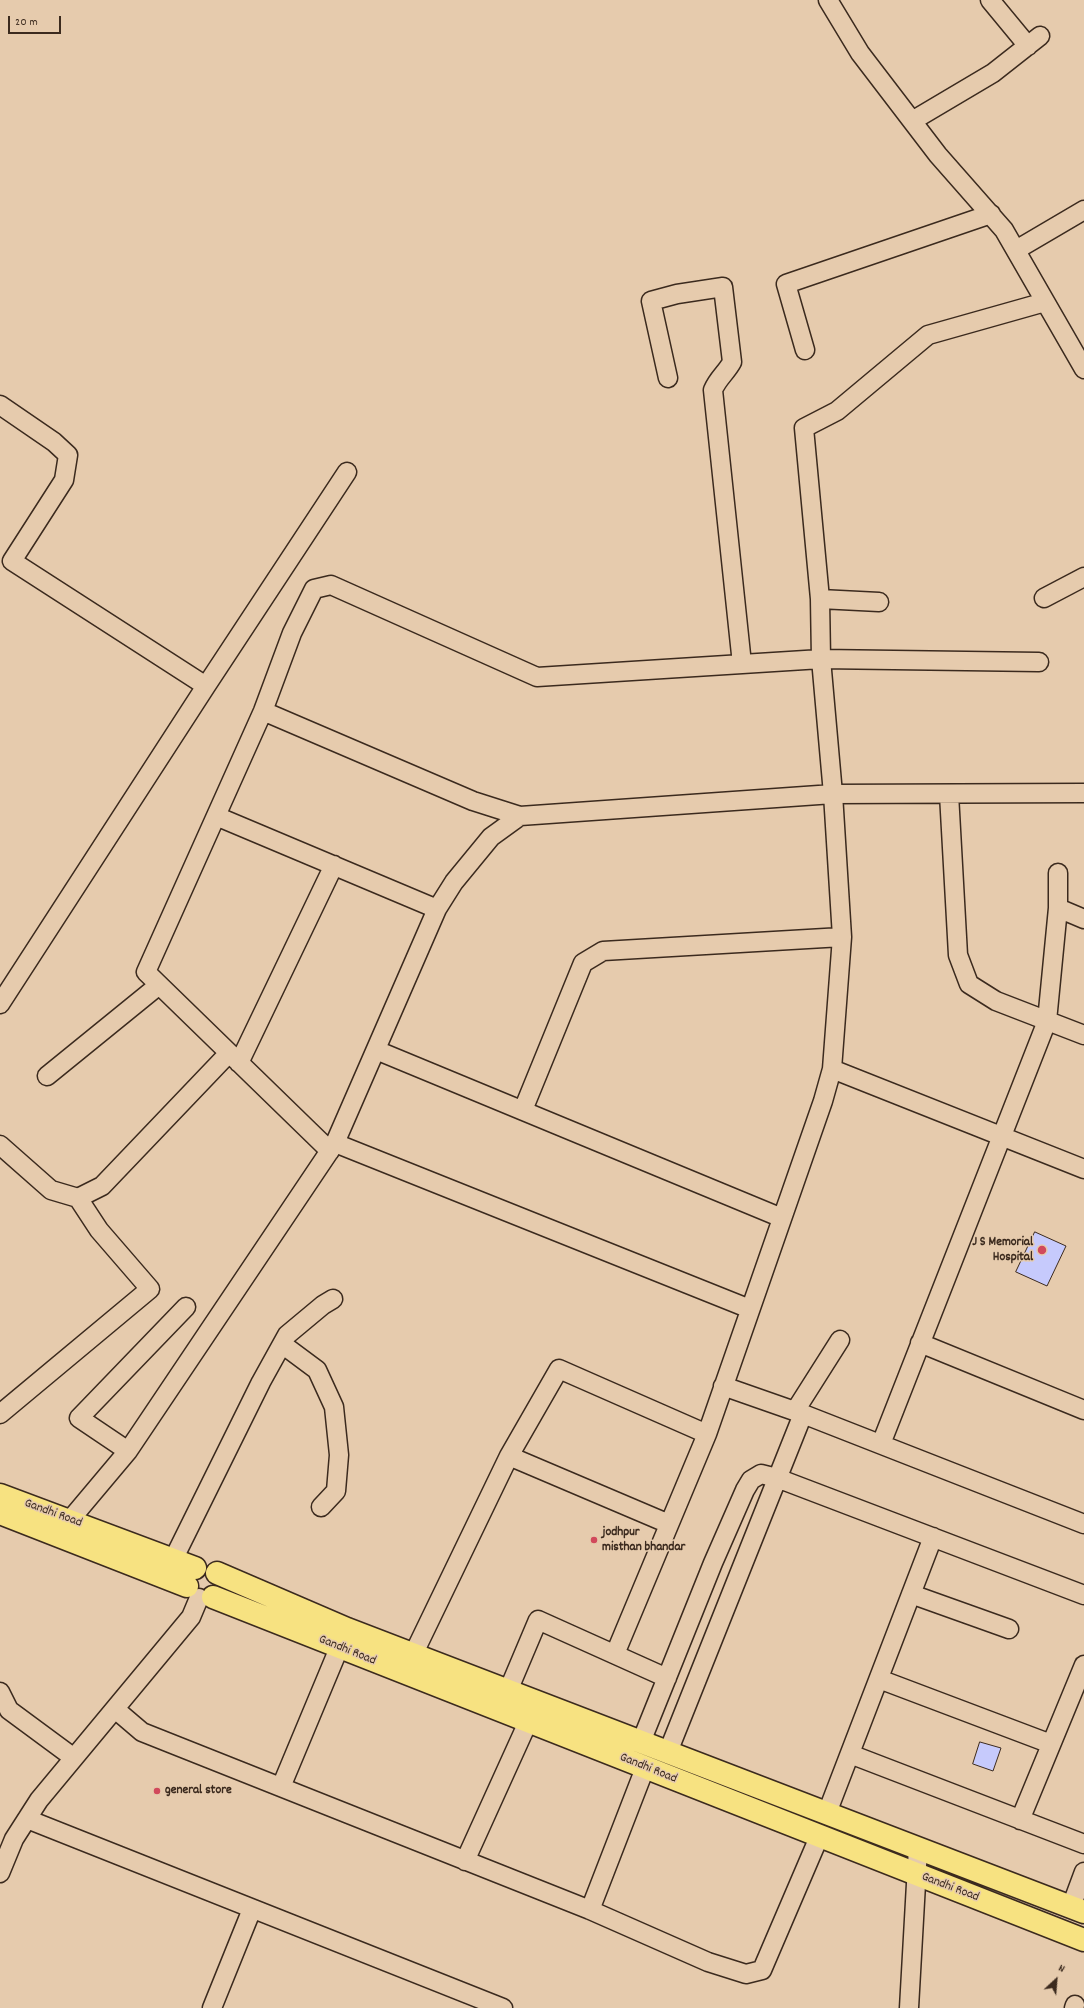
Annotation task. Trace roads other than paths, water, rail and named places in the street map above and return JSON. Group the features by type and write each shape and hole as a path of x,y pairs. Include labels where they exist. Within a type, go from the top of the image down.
{"main road":[{"name":"Gandhi Road","path":"0,1495 70,1520 173,1560 199,1587"},
{"name":"Gandhi Road","path":"0,1513 199,1587 339,1648 1084,1940"},
{"name":"Gandhi Road","path":"199,1587 200,1566 347,1629 413,1655 1078,1909"}],"street":[{"path":"828,0 860,53 912,122 938,155 1004,230 1084,369"},
{"path":"912,122 993,74 1034,41 990,0"},
{"path":"1016,250 1084,210"},
{"path":"805,350 786,284 991,214"},
{"path":"668,378 651,301 677,294 723,288 732,362 727,371 717,380 713,390 742,664"},
{"path":"615,1654 706,1434 823,1101 832,1068 842,937 833,794 821,659 820,599 804,428 837,411 928,335 1045,302"},
{"path":"0,405 54,442 68,455 64,480 6,557 206,686"},
{"path":"0,1004 347,472"},
{"path":"1044,598 1084,577"},
{"path":"750,1309 332,1147 234,1058 146,972 264,711 292,633 314,589 331,585 537,677 821,659 1039,662"},
{"path":"820,599 879,602"},
{"path":"264,711 472,801 520,816 833,794 1084,792"},
{"path":"949,794 958,955 969,984 996,1001 1084,1035"},
{"path":"216,816 437,909"},
{"path":"70,1520 128,1451 332,1147 437,909 454,882 492,837 520,816"},
{"path":"78,1198 102,1186 234,1058 334,865"},
{"path":"880,1444 1047,1021 1058,908 1058,873"},
{"path":"1058,908 1084,919"},
{"path":"523,1110 583,963 603,951 842,937"},
{"path":"47,1076 158,984"},
{"path":"376,1050 782,1218"},
{"path":"832,1068 1084,1169"},
{"path":"0,1145 51,1190 78,1198 99,1230 150,1289 0,1414"},
{"path":"173,1560 261,1382 287,1335 323,1305 333,1299"},
{"path":"128,1451 79,1418 186,1307"},
{"path":"668,1752 777,1478 799,1412 840,1340"},
{"path":"920,1343 1083,1405"},
{"path":"282,1344 317,1370 334,1407 339,1455 336,1491 321,1507"},
{"path":"413,1655 509,1456 560,1369 706,1434"},
{"path":"723,1386 799,1412 1084,1524"},
{"path":"509,1456 669,1524"},
{"path":"641,1742 713,1563 745,1490 751,1480 761,1474 777,1478 1084,1595"},
{"path":"827,1813 933,1537"},
{"path":"0,1873 7,1836 27,1819 39,1800 192,1617 199,1587"},
{"path":"911,1594 1009,1629"},
{"path":"508,1691 538,1620 667,1678"},
{"path":"281,1787 339,1648"},
{"path":"1020,1820 1084,1665"},
{"path":"878,1679 1051,1744"},
{"path":"0,1692 9,1710 74,1758"},
{"path":"115,1709 142,1732 590,1910 708,1962 746,1974 762,1970 819,1837"},
{"path":"465,1861 528,1722"},
{"path":"850,1754 1084,1844"},
{"path":"590,1910 645,1768"},
{"path":"27,1819 252,1909 466,2001 503,2008"},
{"path":"909,2008 915,1875 918,1848"},
{"path":"1078,1909 1084,1872"},
{"path":"212,2008 252,1909"}],"place":[{"name":"J S Memorial Hospital","path":"1042,1250"},
{"name":"jodhpur misthan bhandar","path":"594,1540"},
{"name":"general store","path":"157,1791"}]}
